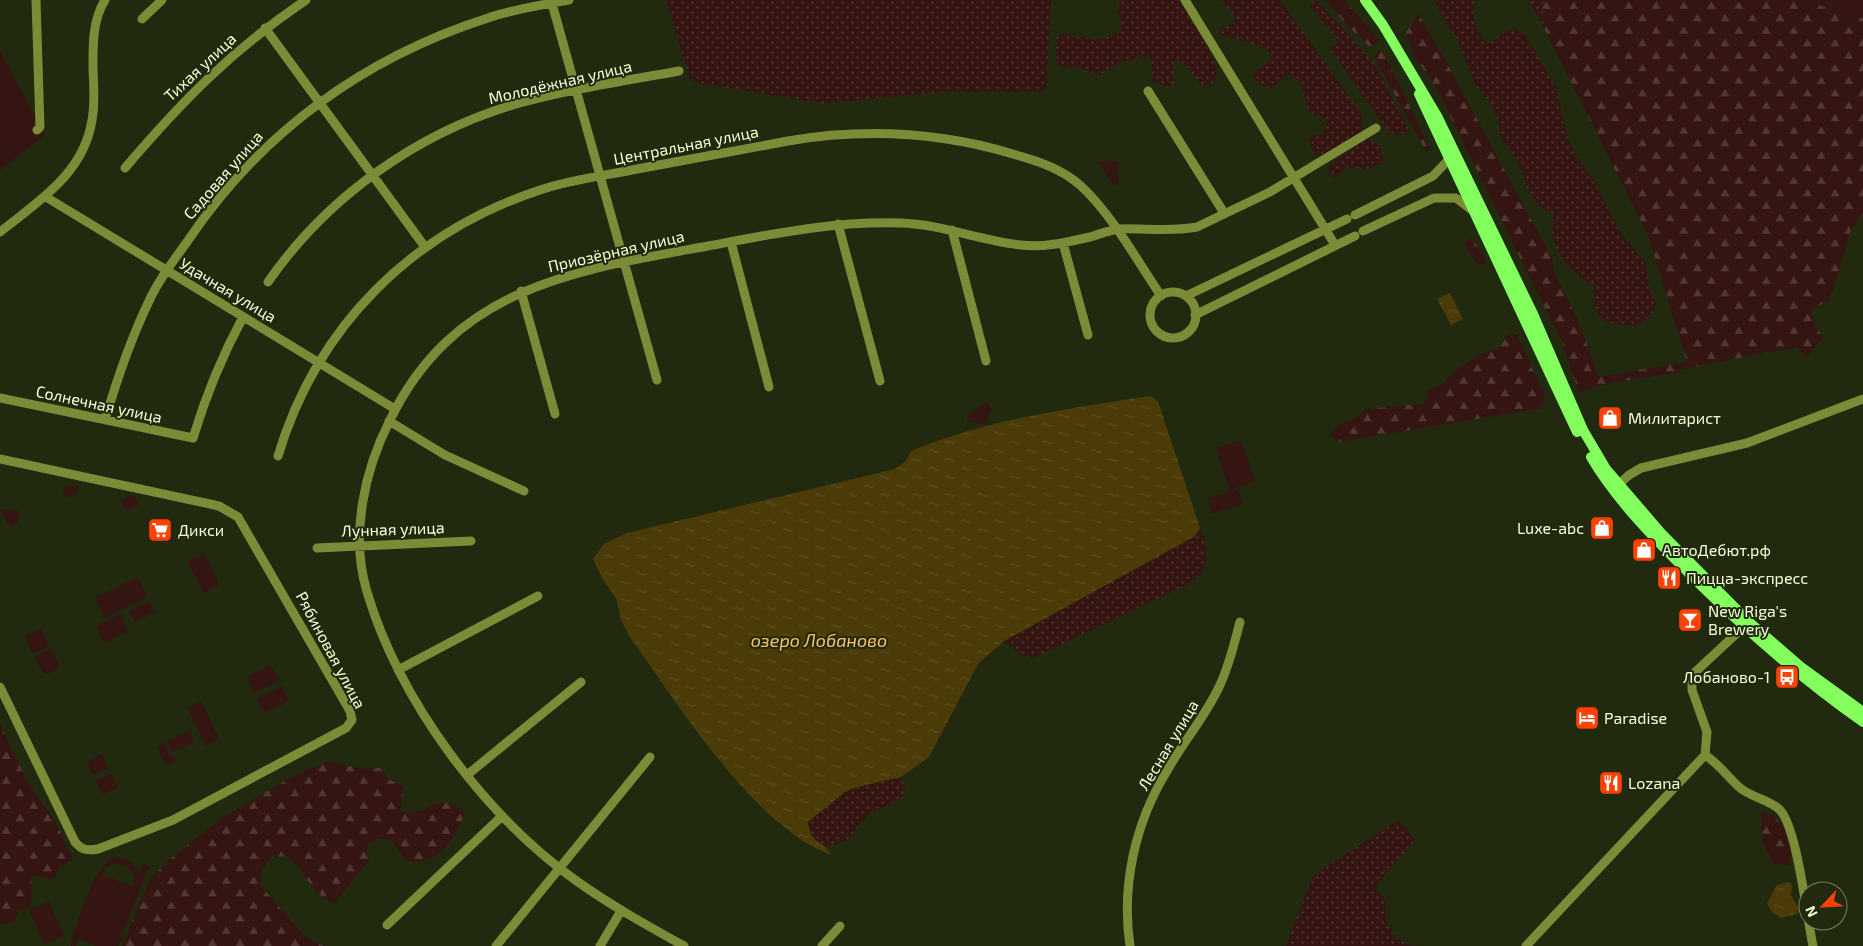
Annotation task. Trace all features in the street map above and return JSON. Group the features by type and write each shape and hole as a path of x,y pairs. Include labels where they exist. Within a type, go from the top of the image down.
{"main road":[{"path":"1364,0 1383,25 1408,68 1429,120 1452,156 1533,314 1583,430 1616,488"},
{"path":"1452,156 1476,214 1564,407 1590,456 1655,538 1795,672 1863,722"},
{"path":"1747,625 1863,712"}],"street":[{"path":"36,0 40,127 37,130"},
{"path":"0,232 46,196 69,173 87,139 92,120 94,31 100,8 105,0"},
{"path":"142,19 162,0"},
{"name":"Тихая улица","path":"125,168 189,94 265,28 306,0"},
{"name":"Садовая улица","path":"105,420 118,377 150,298 208,210 262,149 319,102 395,56 440,35 489,17 551,2 569,0"},
{"path":"1185,0 1327,229 1335,246"},
{"path":"551,2 657,380"},
{"path":"265,28 426,247"},
{"name":"Молодёжная улица","path":"268,282 317,222 372,175 435,136 516,104 576,90 679,71"},
{"path":"1148,91 1224,213"},
{"name":"Приозёрная улица","path":"684,946 621,911 560,867 502,816 467,775 424,715 398,670 377,626 364,583 360,545 363,500 370,469 389,421 420,371 452,338 480,314 521,291 570,274 625,261 838,224 904,223 952,230 1026,246 1048,246 1116,229 1184,230 1197,227 1295,177 1376,128"},
{"name":"Центральная улица","path":"278,456 289,420 318,362 348,320 376,289 426,247 466,221 499,205 542,189 601,176 818,136 888,132 946,138 994,148 1055,168 1085,190 1097,202 1160,296"},
{"path":"1186,296 1433,176 1452,156"},
{"name":"Удачная улица","path":"46,196 395,409"},
{"path":"1196,315 1434,198 1456,198 1476,214"},
{"path":"838,224 880,381"},
{"path":"952,230 986,361"},
{"path":"731,242 769,387"},
{"path":"1063,243 1088,335"},
{"path":"521,291 555,414"},
{"path":"1176,292 1186,296 1193,305 1196,315 1194,324 1184,334 1175,337 1164,336 1152,324 1150,314 1153,304 1160,296 1176,292"},
{"name":"Солнечная улица","path":"0,398 193,438 205,398 223,356 243,317"},
{"path":"1616,488 1629,474 1641,468 1747,443 1863,399"},
{"path":"389,421 445,455 524,491"},
{"name":"Рябиновая улица","path":"0,459 219,506 238,516 350,711 352,720 346,728 173,820 98,850 88,851 80,848 74,842 0,687"},
{"name":"Лунная улица","path":"317,548 471,541"},
{"path":"398,670 538,596"},
{"name":"Лесная улица","path":"1130,946 1128,889 1135,846 1154,792 1204,716 1220,686 1240,622"},
{"path":"1526,946 1705,755 1707,732 1692,690 1692,675 1747,625"},
{"path":"467,775 581,682"},
{"path":"1705,755 1716,762 1740,788 1767,801 1780,810 1785,818 1790,830 1806,901 1813,946"},
{"path":"496,946 650,757"},
{"path":"387,924 502,816"},
{"path":"600,946 621,911"},
{"path":"822,946 840,926"}],"green space":[{"path":"666,0 1051,0 1046,88 1041,92 943,92 822,103 694,82 690,78"},
{"path":"1121,0 1178,0 1209,50 1217,79 1211,84 1203,85 1185,65 1176,59 1172,66 1175,82 1168,88 1153,81 1151,58 1144,55 1129,61 1121,61 1100,75 1078,67 1061,67 1056,61 1057,37 1063,33 1097,40 1119,33 1122,25 1117,10"},
{"path":"1221,0 1280,0 1358,109 1362,116 1362,132 1320,156 1313,153 1309,139 1323,134 1327,119 1313,115 1307,108 1302,86 1291,74 1283,78 1272,89 1261,85 1252,77 1256,70 1269,62 1272,55 1260,45 1222,36 1219,29 1235,23 1234,16"},
{"path":"1317,0 1376,66 1409,130 1403,135 1396,135 1388,131 1329,47 1336,44 1336,37 1310,6 1311,3"},
{"path":"1325,0 1344,0 1379,40 1371,48"},
{"path":"1434,0 1474,0 1475,24 1480,35 1488,44 1509,30 1524,34 1556,88 1568,139 1577,157 1595,182 1620,232 1646,263 1648,285 1656,304 1653,313 1637,326 1607,322 1599,315 1595,307 1594,286 1574,271 1558,251 1553,235 1554,215 1537,204 1527,188 1522,169 1500,136 1500,126 1493,108 1475,84 1456,37 1450,30"},
{"path":"1529,0 1543,0 1543,26"},
{"path":"1543,0 1802,0 1863,18 1863,215 1851,230 1830,300 1811,310 1815,327 1824,337 1806,357 1798,347 1691,367 1674,373 1611,383 1579,392 1563,345 1435,85 1415,57 1406,33 1418,14 1442,54 1553,260 1553,270 1578,320 1599,377 1687,362 1648,235 1543,26"},
{"path":"1802,0 1863,0 1863,18"},
{"path":"1380,50 1385,55 1424,136 1430,150 1427,153 1374,57"},
{"path":"0,51 45,135 0,170"},
{"path":"1367,139 1375,142 1380,147 1383,153 1383,162 1370,169 1346,167 1335,178 1329,173 1329,165"},
{"path":"1117,161 1118,185 1113,185 1099,162"},
{"path":"1472,238 1487,263 1478,265 1463,243"},
{"path":"1516,333 1544,394 1543,408 1338,442 1330,434 1340,424 1355,419 1366,409 1421,404 1427,399 1428,390 1443,384 1453,372 1484,352 1499,348 1508,335"},
{"path":"987,402 991,410 987,422 981,424 967,421 967,415"},
{"path":"1241,440 1255,481 1229,490 1216,448"},
{"path":"65,485 79,487 77,493 69,497 63,496"},
{"path":"1238,489 1243,504 1212,514 1207,499"},
{"path":"131,495 135,496 139,504 126,511 121,500"},
{"path":"0,509 19,511 19,523 10,527"},
{"path":"1200,528 1206,551 1205,565 1191,583 1032,658 1022,655 1004,641 1195,536"},
{"path":"204,553 218,581 218,585 205,592 201,589 188,561"},
{"path":"138,577 147,597 105,618 95,598"},
{"path":"150,601 155,612 135,622 129,611"},
{"path":"120,614 128,631 104,643 96,626"},
{"path":"41,628 49,646 33,654 25,636"},
{"path":"51,649 59,665 58,669 47,674 43,673 35,657"},
{"path":"269,666 273,668 279,680 254,693 248,680 249,676"},
{"path":"282,686 289,701 264,713 257,698"},
{"path":"201,701 219,739 206,746 187,708"},
{"path":"0,724 29,785 55,821 73,859 59,867 55,877 49,880 41,876 31,876 32,901 27,909 19,910 14,922 7,924 0,923"},
{"path":"189,731 194,742 172,752 167,741"},
{"path":"164,743 169,755 174,756 177,761 170,765 165,763 157,747"},
{"path":"102,754 108,768 93,775 87,762"},
{"path":"327,762 365,769 380,768 390,780 404,786 400,812 422,811 436,803 452,803 465,813 450,842 435,856 426,860 416,862 405,860 392,840 380,839 369,843 366,852 370,859 334,904 316,892 298,866 287,856 271,857 262,870 260,885 302,933 314,942 324,946 122,946 151,877 172,858 219,820 295,775"},
{"path":"111,774 118,787 103,794 96,781"},
{"path":"901,777 905,789 900,799 869,814 847,840 827,847 813,838 808,822 845,792 857,787"},
{"path":"1761,813 1776,819 1786,832 1791,849 1788,865 1775,864 1767,853 1762,834"},
{"path":"1399,820 1415,840 1375,886 1385,900 1387,922 1394,936 1407,945 1422,946 1286,946 1313,875"},
{"path":"113,858 126,859 135,866 139,874 143,864 149,866 118,946 96,946 77,938 76,946 71,946 72,937 88,893 106,863","holes":["116,863 129,868 133,874 133,887 103,875 105,868"]},
{"path":"49,902 64,936 44,944 29,910"}],"water":[{"path":"1450,293 1463,319 1451,325 1437,299"},
{"name":"озеро Лобаново","path":"1150,396 1158,401 1200,528 1195,536 1004,641 978,664 929,757 901,777 857,787 845,792 808,822 809,830 814,839 824,846 831,855 802,840 774,819 720,761 631,639 621,620 616,598 603,580 593,559 604,544 627,533 895,469 906,461 911,451 969,431 1028,416"},
{"path":"1788,882 1792,884 1791,895 1798,907 1797,914 1781,918 1772,912 1767,903 1777,885"}],"place":[{"name":"Милитарист","path":"1610,418"},
{"name":"Luxe-abc","path":"1602,528"},
{"name":"Дикси","path":"160,530"},
{"name":"АвтоДебют.рф","path":"1644,550"},
{"name":"Пицца-экспресс","path":"1669,578"},
{"name":"New Riga's Brewery","path":"1690,620"},
{"name":"Лобаново-1","path":"1787,677"},
{"name":"Paradise","path":"1587,718"},
{"name":"Lozana","path":"1611,783"}]}
